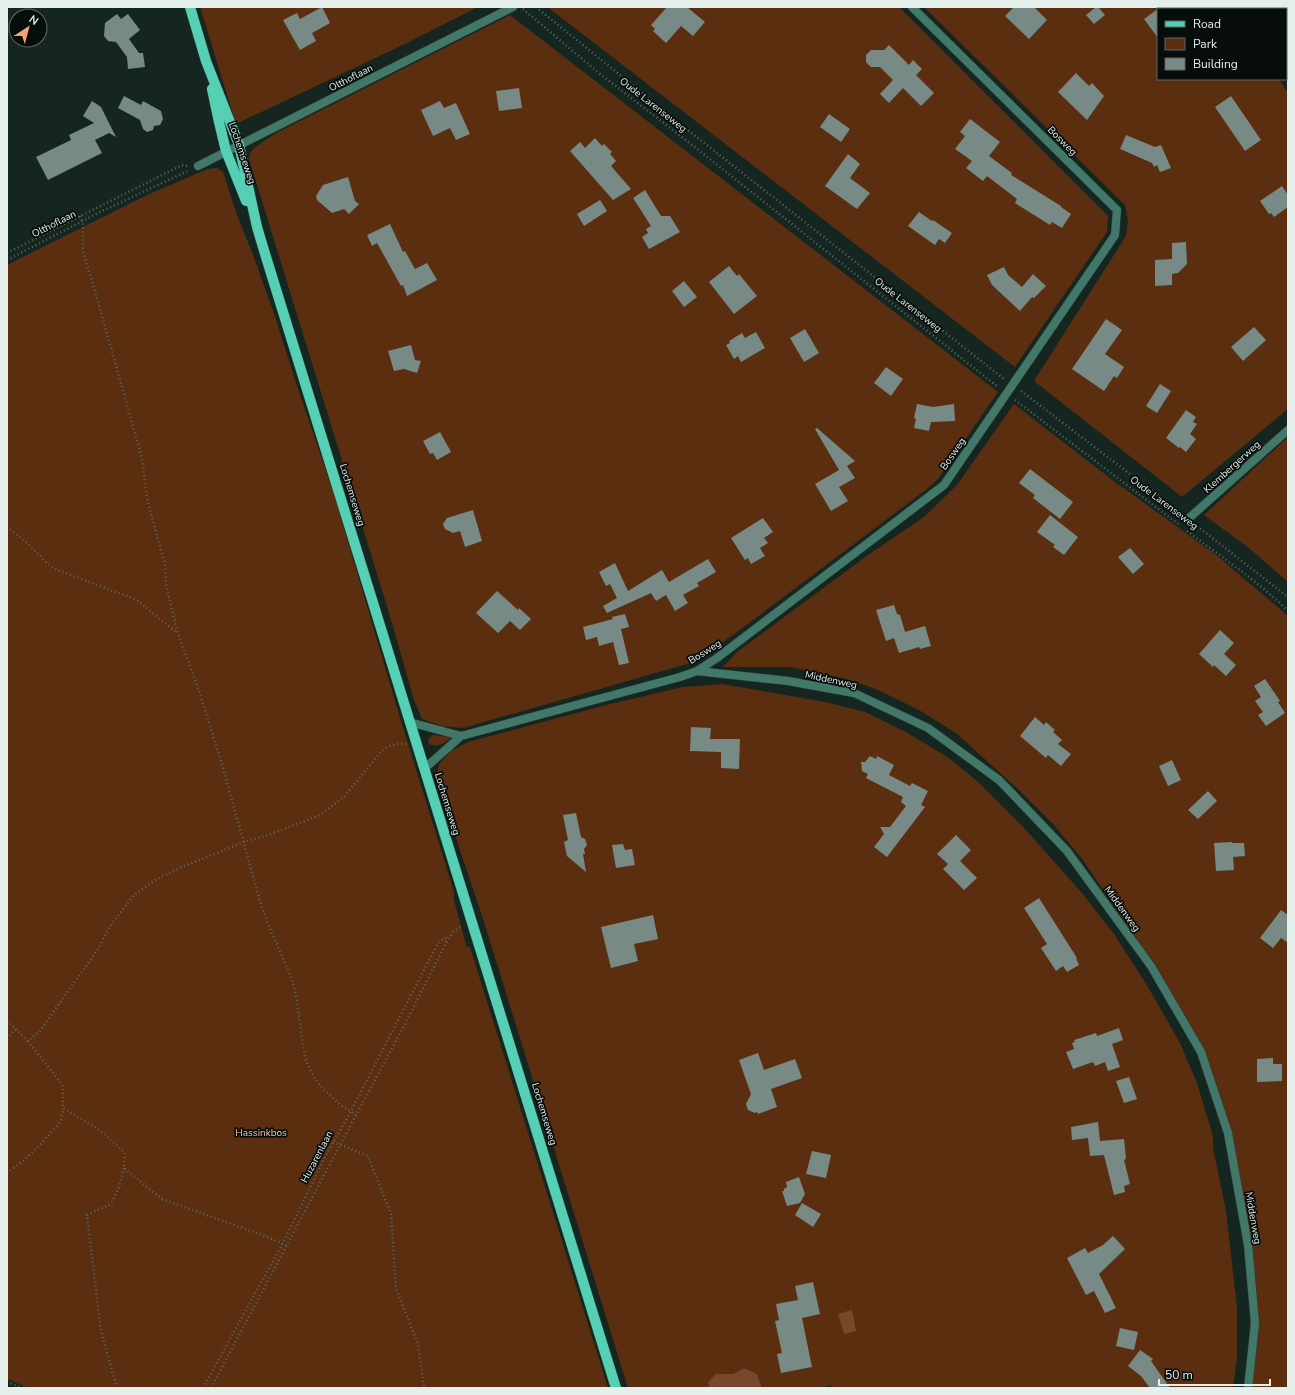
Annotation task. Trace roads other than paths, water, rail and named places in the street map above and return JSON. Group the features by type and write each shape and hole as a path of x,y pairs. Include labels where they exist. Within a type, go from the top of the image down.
{"main road":[{"name":"Lochemseweg","path":"190,7 206,61 239,145 257,227 616,1388"},
{"name":"Lochemseweg","path":"206,61 218,122 226,151 257,227"}],"street":[{"name":"Olthoflaan","path":"198,166 513,7"},
{"name":"Bosweg","path":"424,769 461,736 680,677 697,671 717,658 944,485 1115,235 1117,210 912,7"},
{"name":"Klembergerweg","path":"1188,519 1288,430"},
{"name":"Middenweg","path":"697,671 788,681 854,693 928,728 999,780 1068,851 1150,966 1201,1052 1228,1133 1248,1245 1255,1323 1248,1388"},
{"path":"409,722 461,736"}],"park label":[{"name":"Hassinkbos","path":"261,1133"}]}
